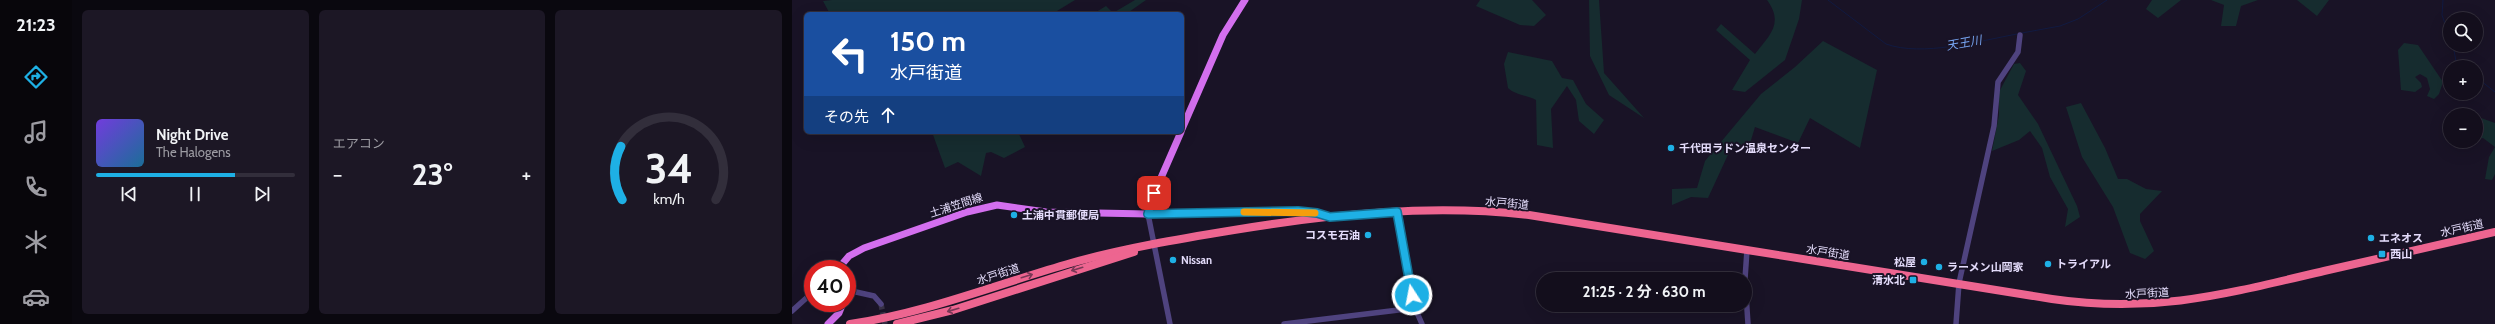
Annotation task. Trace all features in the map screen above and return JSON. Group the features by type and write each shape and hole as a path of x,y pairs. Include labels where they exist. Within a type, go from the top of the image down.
{"highway":[{"name":"水戸街道","path":"850,324 897,317 1072,263 1153,244 1255,227 1330,217 1397,212 1462,211 1508,213 2078,303 2117,305 2162,304 2223,295 2495,232"},
{"name":"水戸街道","path":"898,324 953,310 1144,250 1153,244"}],"main road":[{"path":"1184,124 1223,35 1245,0"},
{"path":"1148,214 1150,203 1180,134"},
{"name":"土浦笠間線","path":"846,260 849,256 864,248 990,206 1069,213 1148,214"},
{"path":"830,322 839,312"}],"street":[{"path":"1956,324 1959,283 1994,126 1998,82 2018,52 2020,35"},
{"path":"1170,324 1148,214 1298,211 1317,213 1330,217"},
{"path":"1397,212 1415,308 1422,324"},
{"path":"1747,250 1745,279 1748,324"},
{"path":"856,292 874,296 881,304"},
{"path":"792,311 804,300"},
{"path":"1284,324 1415,308"}],"green space":[{"path":"1075,0 1055,12 829,12 823,1"},
{"path":"1135,0 1146,0 1129,12 1115,12"},
{"path":"1480,0 1532,0 1546,15 1534,26 1520,25 1476,6"},
{"path":"1589,0 1599,0 1604,73 1644,118 1609,95 1590,56"},
{"path":"1767,0 1802,0 1799,19 1785,60 1745,92 1732,90 1750,60 1716,30 1721,24 1755,54 1770,35 1775,22 1772,8"},
{"path":"2152,0 2181,0 2158,18 2146,9"},
{"path":"2211,0 2258,0 2241,6 2236,26 2221,26 2224,5"},
{"path":"2297,0 2329,0 2317,16"},
{"path":"1106,6 1112,12 1096,12"},
{"path":"1823,41 1877,70 1860,148 1810,118 1798,143 1755,127 1748,150 1732,146 1708,198 1691,197 1672,205 1672,189 1697,188 1705,161 1761,94 1795,67"},
{"path":"2404,43 2418,45 2443,82 2439,94 2434,99 2427,96 2430,89 2427,78 2420,74 2415,77 2421,83 2422,87 2415,92 2401,90 2398,50"},
{"path":"1508,52 1552,61 1562,78 1573,80 1586,104 1604,120 1594,134 1579,121 1576,100 1567,86 1551,109 1553,148 1537,145 1536,100 1514,92 1508,88 1504,64"},
{"path":"2020,63 2026,71 2018,95 2038,124 2077,206 2080,217 2065,227 2068,209 2050,177 2042,148 2030,131 2019,140 1992,151 1999,115 1999,92 2014,64"},
{"path":"2081,103 2105,148 2118,179 2127,179 2146,189 2162,191 2140,214 2140,221 2154,251 2145,259 2130,253 2113,207 2082,157 2066,107"},
{"path":"2483,119 2495,123 2495,147 2483,138"},
{"path":"933,134 1019,134 1025,147 1004,158 991,152 986,153 981,176 958,162 945,168"},
{"path":"2495,147 2495,174 2492,180 2485,179 2489,157"}],"waterway":[{"name":"天王川","path":"1828,0 1886,44 1900,48 1916,49 1968,44 2017,34"},
{"name":"天王川","path":"2022,33 2060,26 2078,19 2107,0"},
{"path":"2443,0 2443,18"},
{"path":"2454,52 2456,60"},
{"path":"2483,83 2495,92"}],"tunnel":[{"path":"881,304 885,324"}],"slow traffic":[{"path":"1244,212 1298,211 1315,213"}],"place":[{"name":"千代田ラドン温泉センター","path":"1671,148"},
{"name":"土浦中貫郵便局","path":"1014,215"},
{"name":"コスモ石油","path":"1368,235"},
{"name":"エネオス","path":"2371,238"},
{"name":"西山","path":"2382,254"},
{"name":"Nissan","path":"1173,260"},
{"name":"松屋","path":"1924,262"},
{"name":"トライアル","path":"2048,264"},
{"name":"ラーメン山岡家","path":"1939,267"},
{"name":"清水北","path":"1913,280"}],"route":[{"path":"1154,193 1148,214 1298,211 1323,214 1330,217 1397,212 1412,295"}]}
